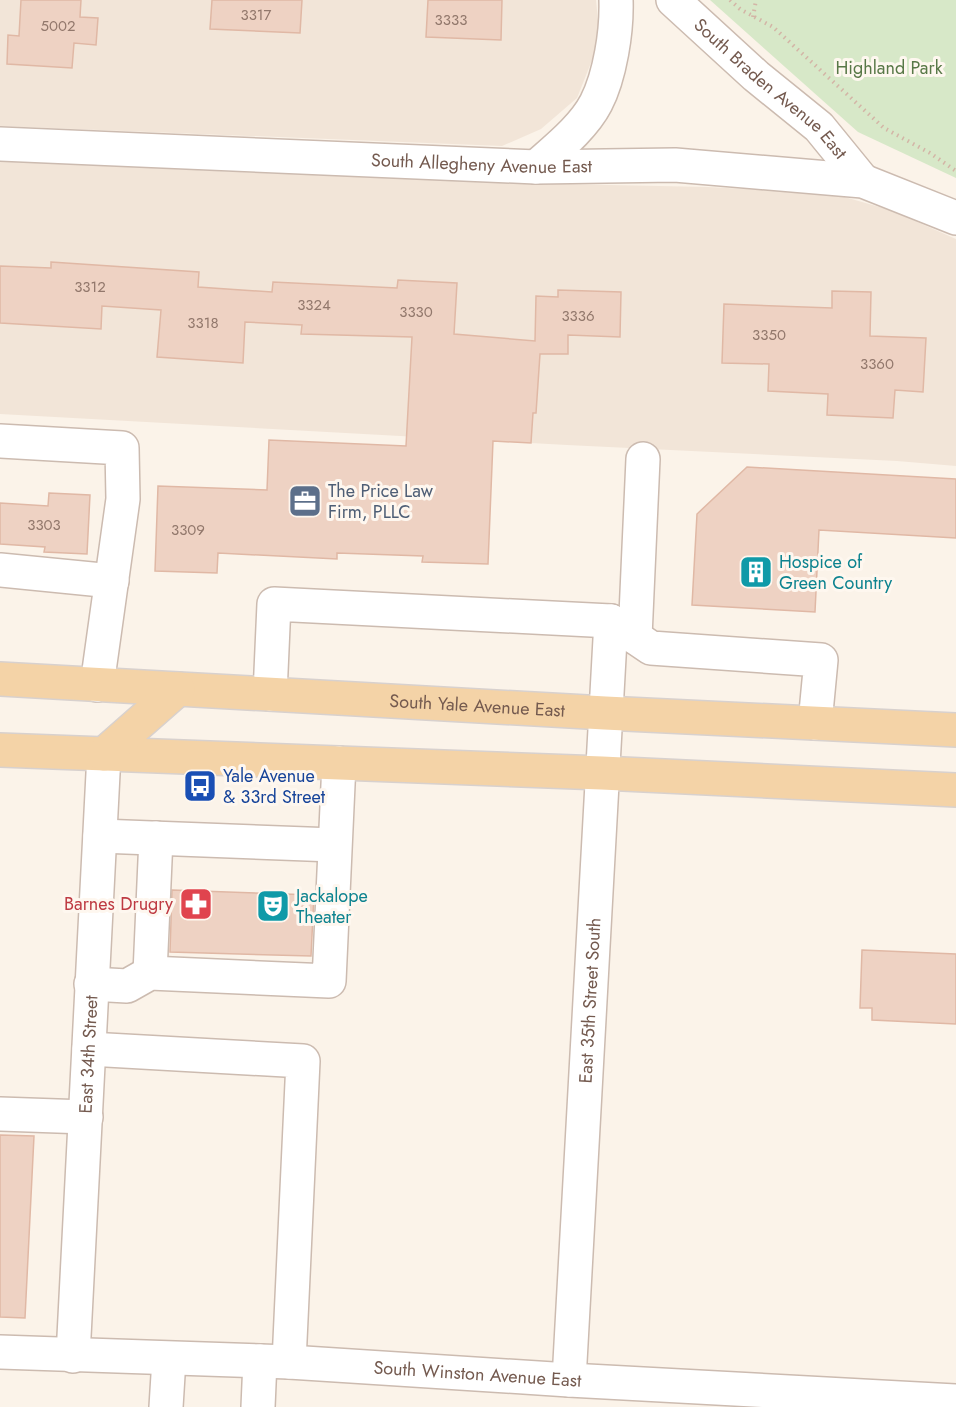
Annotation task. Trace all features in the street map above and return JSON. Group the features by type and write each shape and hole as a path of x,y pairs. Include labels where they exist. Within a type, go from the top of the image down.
{"main road":[{"name":"South Yale Avenue East","path":"0,679 956,730"},
{"path":"104,754 178,689"},
{"path":"0,750 602,772 956,790"}],"street":[{"path":"536,167 571,135 596,104 609,64 616,21 616,0"},
{"name":"South Braden Avenue East","path":"673,0 756,76 819,127 863,181"},
{"name":"South Allegheny Avenue East","path":"0,144 536,167 675,165 863,181 956,218"},
{"path":"0,441 122,448 123,499 97,685"},
{"name":"East 35th Street South","path":"569,1380 606,713 623,629 643,459"},
{"path":"0,570 112,581"},
{"path":"270,694 274,604 623,629 651,648 821,660 815,723"},
{"name":"East 34th Street","path":"73,1356 104,754"},
{"path":"92,984 127,986 150,973 329,981 339,763"},
{"path":"100,836 334,845"},
{"path":"150,973 156,838"},
{"path":"89,1049 303,1061 274,1362 258,1407"},
{"path":"0,1114 86,1117"},
{"name":"South Winston Avenue East","path":"0,1352 274,1362 956,1401"},
{"path":"166,1407 169,1359"}],"path":[{"path":"730,0 740,9 773,27 884,128 930,153 956,171"},
{"path":"753,17 756,0"}],"shaded area":[{"path":"0,0 596,0 600,40 577,98 541,129 502,146 0,126"},
{"path":"0,161 560,184 708,187 834,194 890,210 956,239 956,466 0,414"}],"green space":[{"name":"Highland Park","path":"710,0 956,0 956,178 858,132"}],"building":[{"path":"21,0 81,0 80,17 98,18 96,45 74,43 72,68 7,64 8,35 19,36"},
{"path":"212,0 302,0 300,33 210,29"},
{"path":"428,0 502,0 501,40 426,37"},
{"path":"51,262 199,272 198,287 272,292 273,282 397,288 398,280 457,283 454,334 535,341 536,296 558,297 558,290 621,292 620,337 568,335 568,354 540,354 536,413 533,413 531,443 493,441 488,564 422,562 423,556 337,553 337,559 218,553 217,573 155,571 158,486 267,490 269,440 406,446 412,337 301,334 302,325 245,322 243,363 157,357 161,310 102,306 101,329 0,323 0,266 51,268"},
{"path":"832,291 871,292 870,336 926,338 923,392 895,390 893,418 827,415 828,394 768,391 769,364 722,363 724,304 832,308"},
{"name":"Hospice of Green Country","path":"747,467 956,479 956,538 819,530 815,612 692,605 697,514"},
{"path":"49,493 90,495 87,554 44,552 45,547 0,544 0,503 48,506"},
{"path":"172,890 314,895 311,956 170,952"},
{"path":"862,950 956,954 956,1024 872,1020 872,1008 860,1008"},
{"path":"0,1135 34,1136 25,1318 0,1317"}],"place":[{"name":"The Price Law Firm, PLLC","path":"305,501"},
{"name":"Hospice of Green Country","path":"756,572"},
{"name":"Yale Avenue & 33rd Street","path":"200,786"},
{"name":"Barnes Drugry","path":"196,904"},
{"name":"Jackalope Theater","path":"273,906"}]}
